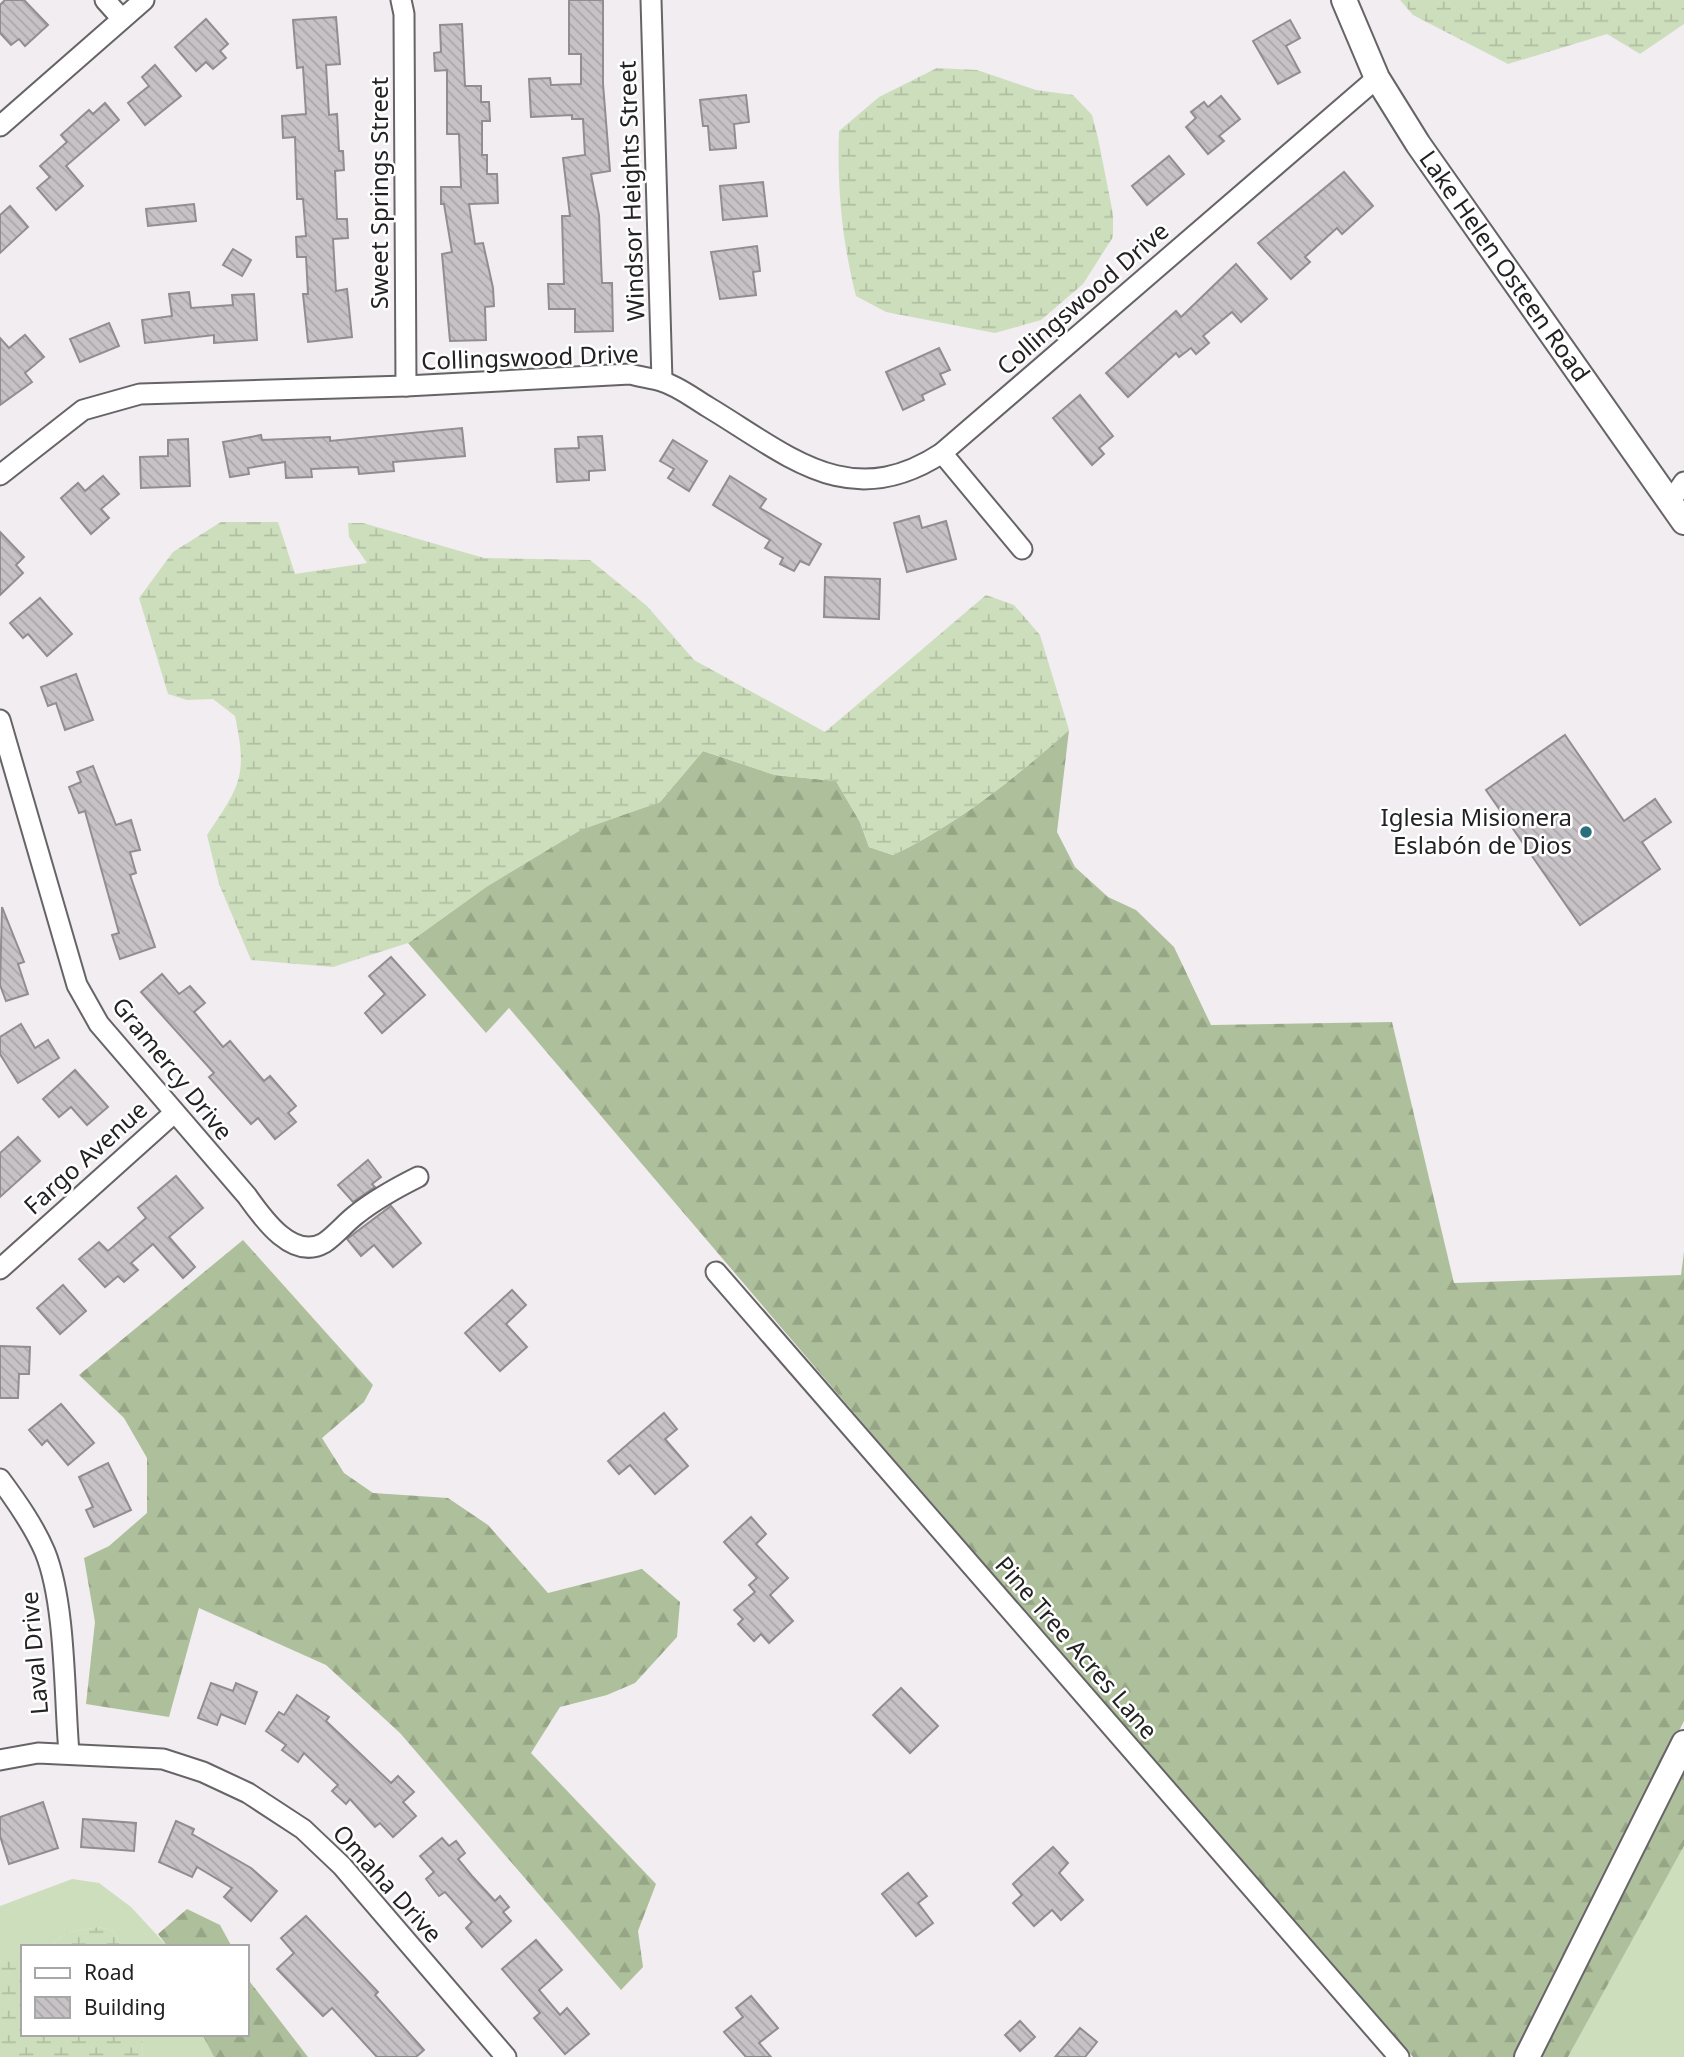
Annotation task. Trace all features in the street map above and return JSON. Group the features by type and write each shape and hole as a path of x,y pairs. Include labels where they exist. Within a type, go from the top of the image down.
{"street":[{"path":"105,0 122,19"},
{"path":"0,125 144,0"},
{"name":"Sweet Springs Street","path":"401,0 404,14 406,386"},
{"name":"Windsor Heights Street","path":"650,0 662,381"},
{"name":"Lake Helen Osteen Road","path":"1344,0 1377,78 1505,271 1679,502"},
{"name":"Collingswood Drive","path":"0,475 83,410 140,394 406,386 630,374 662,381 819,473 861,481 894,477 924,465 942,453 1377,78"},
{"path":"942,453 1022,549"},
{"name":"Gramercy Drive","path":"0,720 77,985 99,1024 247,1196 267,1224 286,1239 303,1246 321,1245 384,1194 418,1177"},
{"name":"Fargo Avenue","path":"0,1269 174,1113"},
{"name":"Pine Tree Acres Lane","path":"716,1272 1399,2057"},
{"name":"Laval Drive","path":"0,1479 21,1508 45,1552 57,1591 69,1753"},
{"path":"1527,2057 1684,1742"},
{"name":"Omaha Drive","path":"0,1760 38,1753 163,1759 203,1772 248,1793 303,1829 342,1866 506,2057"}],"green space":[{"path":"1400,0 1684,0 1684,24 1640,54 1607,34 1508,64 1413,15"},
{"path":"937,68 977,70 1036,90 1073,95 1092,115 1113,214 1113,237 1083,284 1041,320 995,333 886,312 856,296 842,214 839,131 879,97"},
{"path":"221,522 278,522 295,574 367,563 349,537 348,523 363,523 484,558 590,560 647,606 694,660 825,732 986,595 1014,605 1040,635 1069,730 985,799 917,843 893,855 869,847 860,822 836,781 775,775 703,751 660,802 581,830 486,887 408,943 333,967 251,960 219,884 207,835 234,792 238,780 241,753 235,716 213,699 187,700 168,694 139,598 173,552"},
{"path":"1069,730 1057,832 1075,867 1108,897 1136,910 1174,947 1211,1025 1392,1022 1454,1283 1681,1275 1684,1252 1684,1721 1517,2057 1413,2057 872,1434 509,1008 486,1033 408,943 486,887 581,829 660,802 703,751 775,775 836,781 860,822 869,847 893,855 940,829 985,799"},
{"path":"243,1240 373,1385 364,1402 322,1438 344,1473 373,1493 448,1498 488,1525 548,1593 642,1569 680,1602 677,1637 635,1683 607,1695 560,1707 531,1753 656,1884 638,1931 643,1967 621,1990 400,1733 326,1665 199,1608 169,1717 86,1704 95,1622 84,1558 109,1546 147,1513 147,1458 124,1418 79,1375"},
{"path":"1684,1764 1684,1846 1568,2057 1538,2057"},
{"path":"1684,1846 1684,2057 1568,2057"},
{"path":"72,1879 99,1883 131,1907 166,1945 120,1945 114,1931 98,1927 66,1933 51,1945 21,1945 21,1957 0,1962 0,1906"},
{"path":"187,1909 220,1925 231,1945 166,1945 158,1934"},
{"path":"98,1927 114,1931 120,1945 51,1945 66,1933"},
{"path":"21,1957 21,2036 143,2036 142,2057 0,2057 0,1962"},
{"path":"248,1979 308,2057 214,2057 203,2036 248,2036"},
{"path":"143,2036 203,2036 214,2057 142,2057"}],"building":[{"path":"5,0 24,0 48,25 25,46 19,39 11,45 0,33 0,5"},
{"path":"569,0 603,0 603,84 610,171 591,174 599,215 602,283 612,283 613,331 575,332 575,309 549,309 548,284 564,284 562,216 570,216 563,158 585,155 583,119 572,119 572,115 531,117 529,79 550,78 551,85 581,84 581,54 569,54"},
{"path":"336,17 340,64 326,65 329,115 337,114 339,151 343,151 344,170 335,171 337,219 347,219 348,238 333,239 336,291 347,289 352,337 308,342 303,294 308,294 306,257 297,257 296,237 306,236 303,199 297,199 295,137 283,138 282,116 306,114 303,67 297,68 293,20"},
{"path":"206,19 228,44 220,51 226,58 213,69 206,62 196,71 175,47"},
{"path":"1290,20 1300,38 1286,46 1300,72 1278,84 1253,41"},
{"path":"462,24 465,86 481,86 481,102 489,102 490,121 482,121 482,155 487,155 487,174 497,174 498,203 469,204 475,244 483,243 493,288 494,306 485,307 486,340 450,341 442,254 452,252 444,204 441,204 441,187 461,187 459,134 447,134 447,70 435,71 434,53 441,52 440,25"},
{"path":"155,65 181,96 145,125 128,103 149,86 142,77"},
{"path":"746,95 749,122 734,124 736,148 710,150 708,126 703,126 700,100"},
{"path":"1221,96 1240,119 1219,136 1224,141 1208,154 1186,127 1196,118 1191,112 1204,102 1208,107"},
{"path":"105,103 119,120 66,166 83,186 56,210 37,188 50,177 40,166 67,142 61,135 89,110 93,114"},
{"path":"1169,156 1184,174 1147,205 1132,186"},
{"path":"1344,172 1373,206 1342,234 1337,228 1305,257 1310,262 1291,279 1258,243"},
{"path":"763,182 767,216 723,220 720,186"},
{"path":"194,204 196,221 148,226 146,209"},
{"path":"10,206 28,227 0,253 0,215"},
{"path":"757,246 760,271 753,272 756,295 720,299 711,252"},
{"path":"233,249 251,260 242,276 223,265"},
{"path":"1236,264 1267,299 1241,322 1232,312 1203,336 1209,343 1196,354 1191,348 1179,357 1176,353 1128,397 1106,373 1176,311 1181,317"},
{"path":"189,292 191,308 233,305 232,295 254,294 257,340 214,343 214,335 145,343 142,320 172,316 169,294"},
{"path":"109,323 119,346 80,362 70,339"},
{"path":"25,335 44,357 25,373 32,382 0,405 0,338 9,348"},
{"path":"939,348 950,370 940,374 945,384 922,395 924,400 903,410 886,372"},
{"path":"1080,395 1113,436 1099,448 1104,454 1092,465 1053,418"},
{"path":"462,428 465,456 393,462 394,471 359,474 358,467 311,469 312,477 286,478 285,462 248,468 249,474 230,477 223,442 261,435 262,440 330,437 330,441"},
{"path":"602,436 605,470 589,471 589,480 557,482 555,449 579,448 578,437"},
{"path":"188,439 190,486 141,488 140,457 168,456 168,440"},
{"path":"673,440 707,461 689,491 668,478 674,469 660,461"},
{"path":"103,476 119,494 101,509 109,518 91,534 61,498 78,483 85,491"},
{"path":"730,476 766,499 760,508 821,544 809,565 800,561 794,571 780,564 783,558 765,548 770,540 713,505"},
{"path":"919,516 922,528 946,521 956,559 907,572 894,523"},
{"path":"0,532 24,557 16,565 23,573 0,595"},
{"path":"825,577 880,579 879,619 824,617"},
{"path":"40,598 72,634 47,656 28,634 23,638 10,623"},
{"path":"76,674 93,720 65,730 56,703 48,706 41,687"},
{"name":"Iglesia Misionera Eslabón de Dios","path":"1565,735 1624,821 1655,799 1671,822 1642,842 1660,869 1580,925 1486,790"},
{"path":"93,766 116,825 131,820 140,850 130,852 136,873 130,875 155,947 120,959 112,935 119,933 85,811 79,813 69,787 81,782 77,772"},
{"path":"2,907 24,962 18,964 28,994 6,1001 0,985"},
{"path":"391,957 425,995 382,1033 365,1013 385,994 369,976"},
{"path":"162,974 179,994 190,986 205,1003 194,1012 223,1047 230,1041 264,1081 270,1076 296,1106 288,1113 296,1122 275,1139 258,1118 251,1124 209,1077 214,1073 141,992"},
{"path":"21,1024 35,1048 48,1040 59,1058 18,1083 0,1054 0,1037"},
{"path":"75,1070 108,1107 87,1125 71,1107 59,1117 43,1099"},
{"path":"18,1137 40,1161 0,1197 0,1153"},
{"path":"368,1160 381,1177 372,1184 375,1187 353,1202 338,1185"},
{"path":"176,1176 203,1208 169,1237 195,1267 183,1278 153,1244 131,1263 138,1270 124,1282 118,1276 105,1287 79,1259 99,1242 108,1251 146,1218 138,1208"},
{"path":"391,1206 421,1243 393,1267 374,1245 361,1256 347,1239"},
{"path":"63,1285 86,1311 60,1334 37,1308"},
{"path":"512,1290 526,1305 506,1324 527,1347 500,1371 465,1333"},
{"path":"0,1346 30,1347 29,1374 19,1374 18,1398 0,1398"},
{"path":"61,1404 94,1443 68,1465 47,1440 42,1445 29,1430"},
{"path":"664,1413 677,1429 665,1439 688,1466 655,1494 630,1465 619,1474 608,1461"},
{"path":"108,1463 131,1510 94,1527 86,1510 93,1507 79,1477"},
{"path":"751,1517 766,1534 756,1544 788,1578 770,1595 793,1621 769,1643 761,1634 754,1641 738,1624 743,1619 734,1610 755,1592 749,1585 757,1578 724,1542"},
{"path":"211,1683 233,1691 236,1683 257,1692 245,1724 221,1714 217,1725 198,1718"},
{"path":"901,1688 938,1726 910,1753 873,1715"},
{"path":"297,1695 329,1717 326,1721 391,1783 398,1776 414,1792 403,1802 416,1816 393,1837 380,1823 375,1827 350,1799 346,1804 332,1791 338,1785 304,1753 298,1762 282,1750 286,1745 266,1731 279,1712 284,1715"},
{"path":"43,1802 58,1848 9,1864 0,1836 0,1817"},
{"path":"83,1819 136,1823 134,1851 81,1847"},
{"path":"176,1821 194,1829 192,1834 251,1868 277,1891 251,1921 224,1897 232,1888 197,1867 192,1877 159,1862"},
{"path":"442,1838 449,1846 456,1841 465,1853 458,1859 495,1901 500,1896 509,1907 503,1912 511,1921 482,1947 466,1928 472,1922 445,1892 439,1896 426,1879 434,1872 420,1856"},
{"path":"1053,1847 1068,1863 1059,1873 1083,1900 1061,1920 1052,1910 1034,1926 1013,1903 1022,1895 1013,1884"},
{"path":"908,1873 927,1896 918,1903 933,1923 916,1936 882,1894"},
{"path":"306,1916 378,1992 375,1995 424,2050 416,2057 377,2057 332,2008 323,2016 277,1969 294,1953 281,1938"},
{"path":"536,1940 562,1970 539,1990 560,2015 567,2008 589,2034 565,2054 534,2018 540,2013 502,1969"},
{"path":"751,1996 778,2028 759,2043 771,2057 746,2057 724,2032 743,2017 736,2008"},
{"path":"1020,2021 1035,2037 1020,2051 1005,2035"},
{"path":"1080,2028 1097,2042 1085,2057 1055,2057"}],"place":[{"name":"Iglesia Misionera Eslabón de Dios","path":"1586,832"}]}
